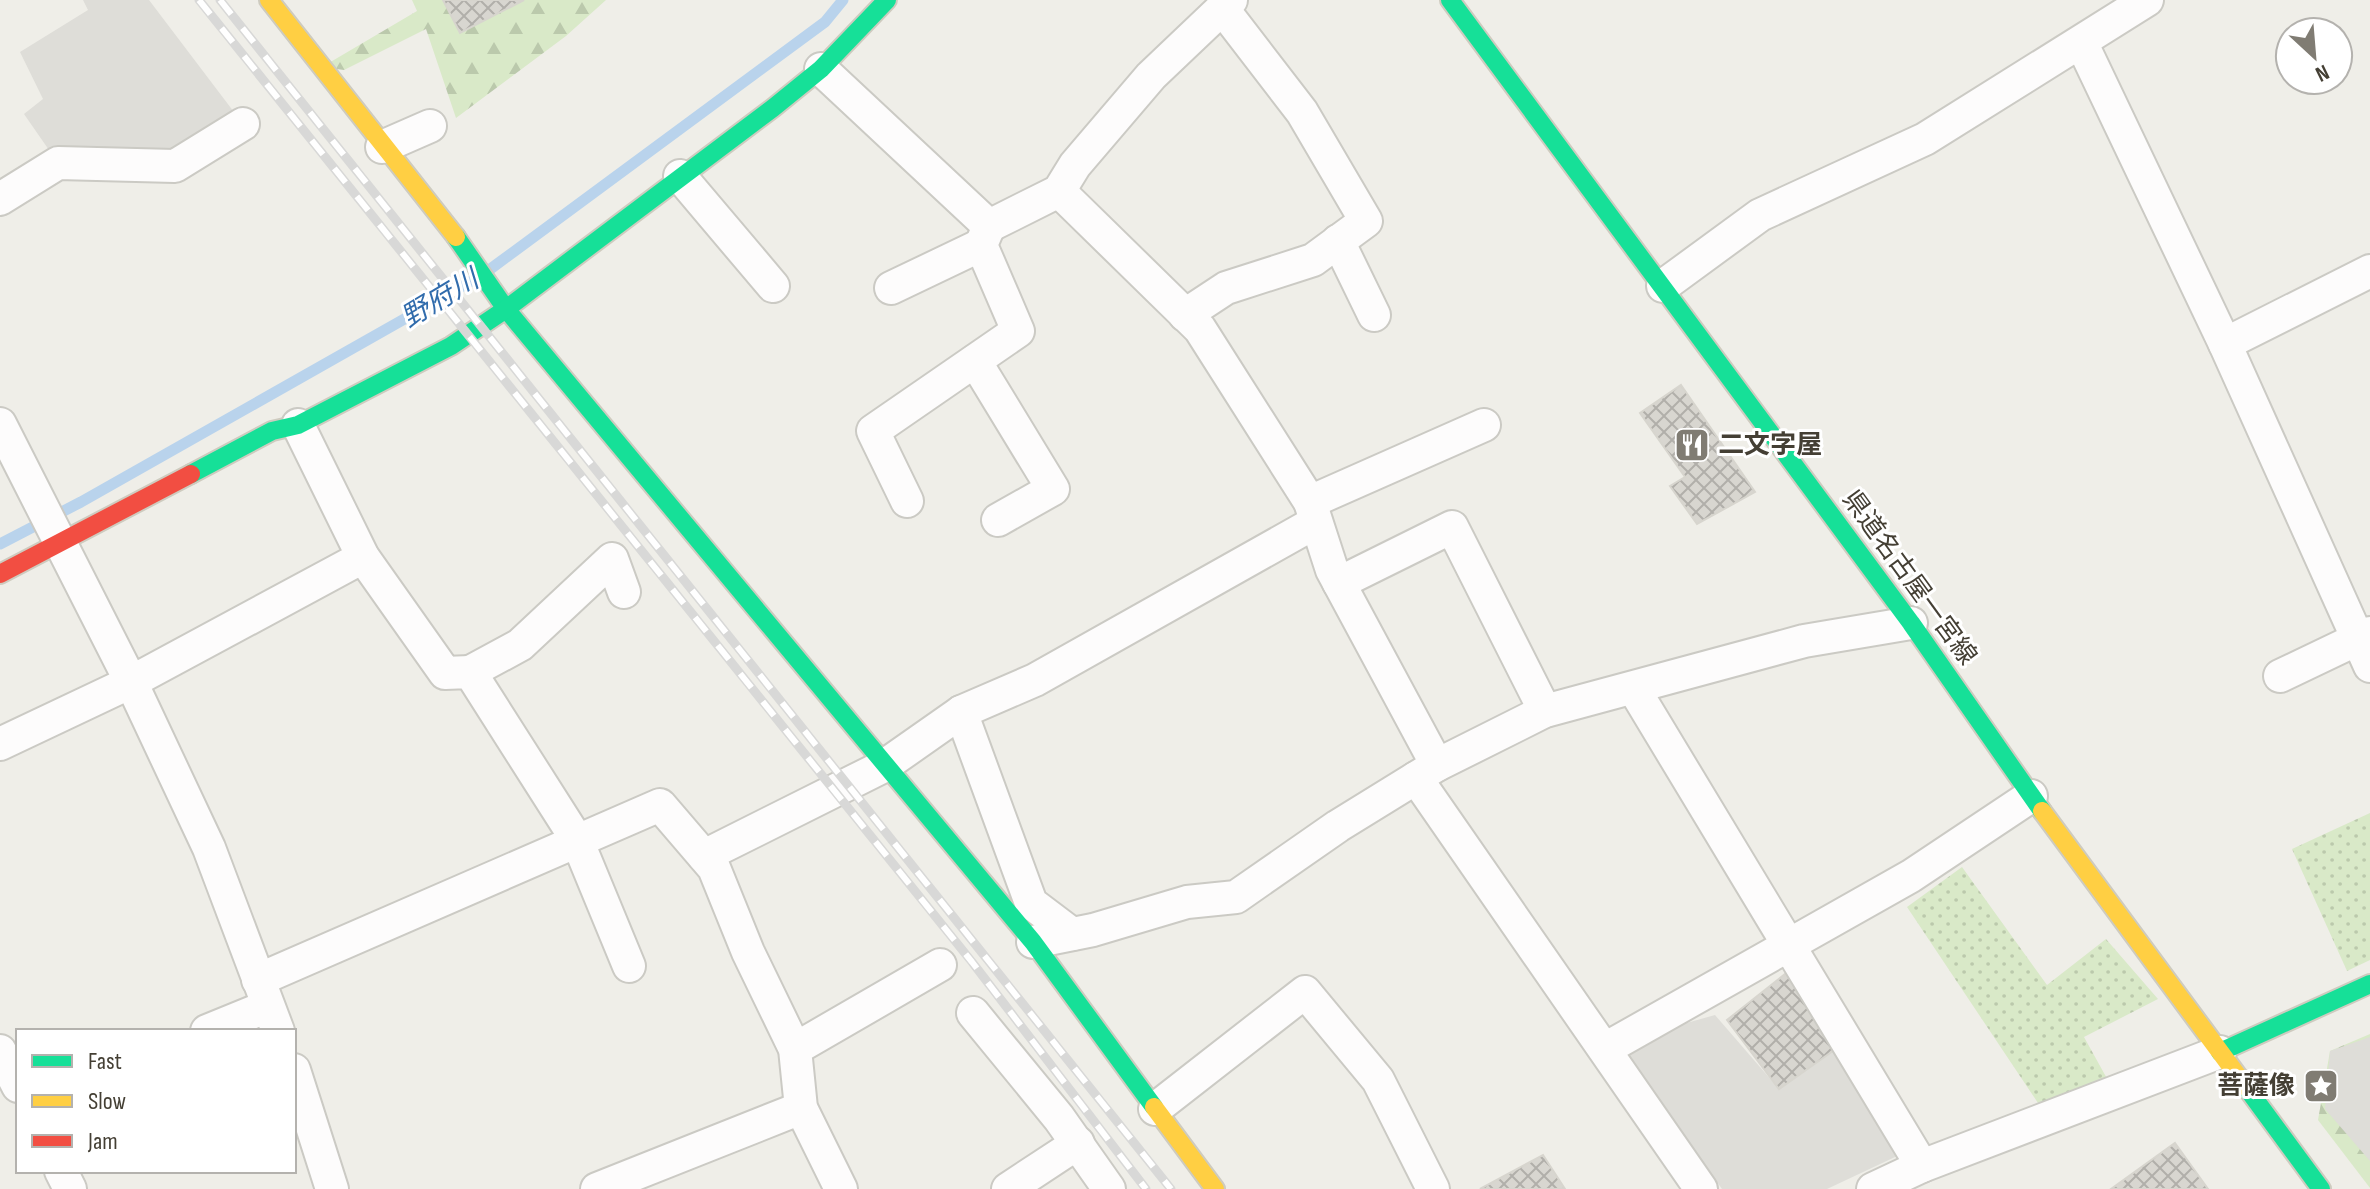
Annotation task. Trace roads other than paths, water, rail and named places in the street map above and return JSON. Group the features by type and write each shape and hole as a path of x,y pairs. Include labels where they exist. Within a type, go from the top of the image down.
{"street":[{"path":"269,0 382,147 471,255 502,304 1033,942 1215,1189"},
{"path":"0,574 57,539 272,431 298,425 451,346 502,304 680,176 821,69 887,0"},
{"name":"県道名古屋一宮線","path":"1450,0 1911,623 2031,796 2321,1189"},
{"path":"1663,286 1760,215 1925,139 2082,44 2147,0"},
{"path":"891,288 1059,191 1075,165 1151,76 1227,4 1302,112 1366,221 1313,260 1226,288 1185,315"},
{"path":"2082,44 2366,646 2280,676"},
{"path":"821,69 985,236 1018,331 873,431 907,501"},
{"path":"0,199 58,163 175,166 243,124"},
{"path":"382,147 430,126"},
{"path":"680,176 773,286"},
{"path":"1059,191 1200,329 1313,512 1339,583 1426,772 1605,1049 1701,1189"},
{"path":"1338,241 1374,315"},
{"path":"2225,344 2370,271"},
{"path":"975,361 1053,489 998,520"},
{"path":"0,424 131,682 209,848 268,1006"},
{"path":"298,425 363,557 445,673 470,672 520,645 612,559 624,592"},
{"path":"704,856 884,766 961,712 1035,680 1313,512 1484,425"},
{"path":"1339,583 1452,527 1545,711"},
{"path":"0,744 131,682 363,557"},
{"path":"1033,942 1187,902 1236,897 1338,826 1426,772 1545,711 1804,641 1911,623"},
{"path":"470,672 577,840 629,966"},
{"path":"1634,689 1922,1166"},
{"path":"961,712 1031,903 1072,934"},
{"path":"1605,1049 1911,876 2031,796"},
{"path":"212,1029 268,1006 577,840 660,805 714,868 748,952 795,1049 801,1108 841,1189"},
{"path":"795,1049 940,965"},
{"path":"1877,1188 1922,1166 2220,1052 2370,984"},
{"path":"1155,1109 1305,992 1378,1080 1433,1189"},
{"path":"973,1013 1078,1143 1109,1189"},
{"path":"0,1051 16,1082"},
{"path":"296,1076 332,1189"},
{"path":"597,1189 801,1108"},
{"path":"1008,1189 1078,1143"}],"waterway":[{"name":"野府川","path":"489,270 825,22 843,0"},
{"name":"野府川","path":"0,544 81,502 475,279"}],"railway":[{"path":"199,0 972,962 1146,1189"},
{"path":"220,0 1171,1189"}],"place":[{"name":"二文字屋","path":"1692,445"},
{"name":"菩薩像","path":"2321,1086"}]}
